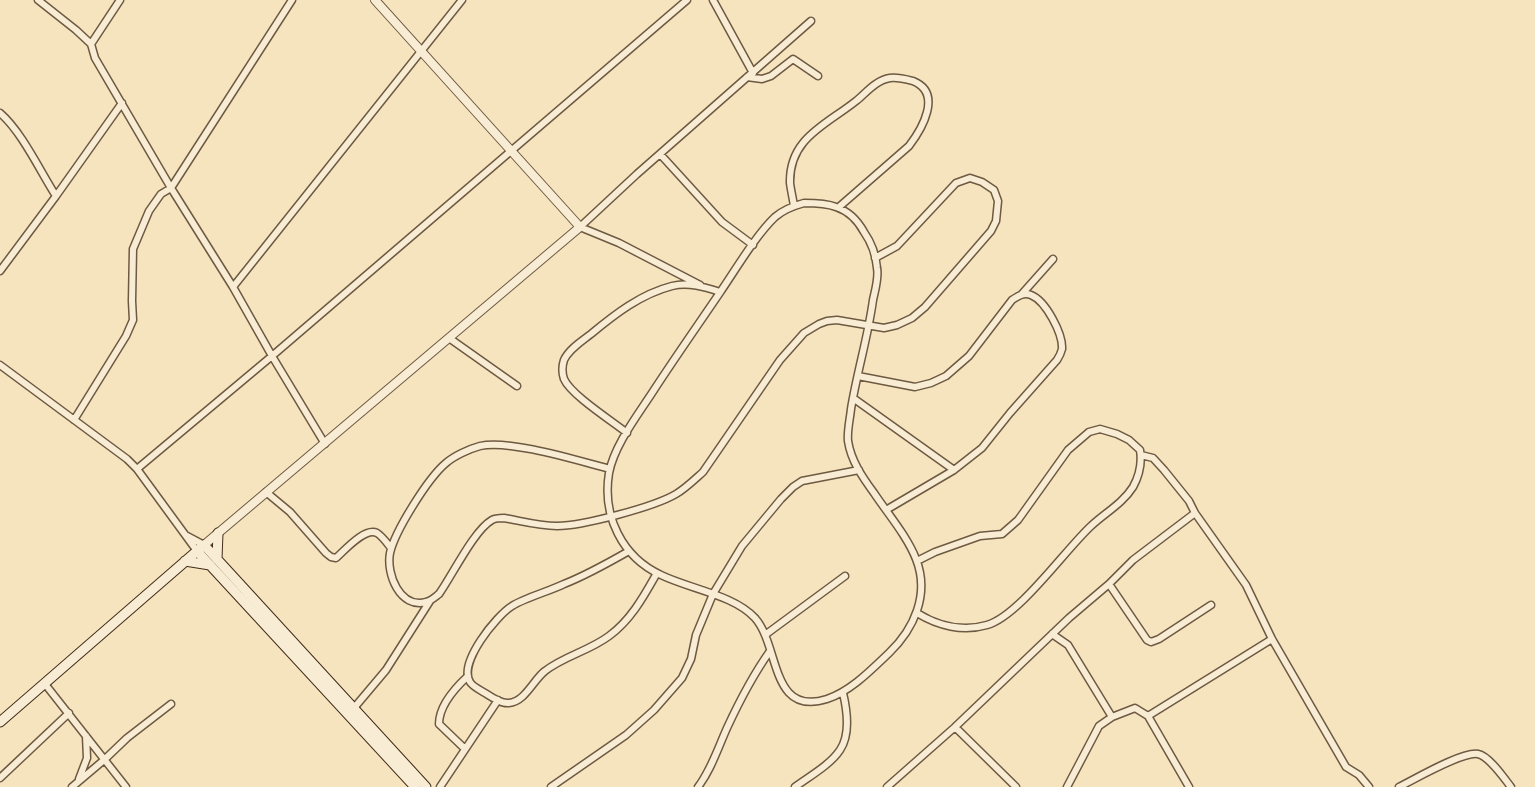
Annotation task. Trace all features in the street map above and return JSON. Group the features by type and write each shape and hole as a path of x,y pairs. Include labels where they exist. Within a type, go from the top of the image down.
{"main road":[{"path":"214,562 218,533"},
{"path":"0,722 200,548 318,675 414,787"},
{"path":"185,562 214,562"},
{"path":"318,675 354,708 426,787"}],"street":[{"path":"38,0 76,30 90,44 95,58 171,188 233,287 325,444"},
{"path":"90,44 120,0"},
{"path":"74,420 126,336 133,320 133,249 149,211 161,194 171,188 292,0"},
{"path":"375,0 580,228 619,243 700,285 720,292"},
{"path":"233,287 462,0"},
{"path":"137,469 272,356 687,0"},
{"path":"713,0 750,75 762,79 771,76 793,59 818,76"},
{"path":"0,365 127,459 137,469 186,535 200,548 580,228 660,154 811,21"},
{"path":"794,206 790,182 798,148 805,138 876,84 889,78 904,78 918,83 927,92 929,104 925,121 918,135 899,156 839,207"},
{"path":"0,271 122,103"},
{"path":"0,113 17,129 21,140 56,196"},
{"path":"660,154 722,222 753,245"},
{"path":"354,708 386,670 430,601 439,594 476,536 492,520 504,518 560,526 578,524 654,504 675,494 702,472 780,360 804,333 819,324 837,320 884,328 897,325 912,318 925,307 991,231 996,220 998,201 994,190 982,182 970,178 956,183 897,246 875,258"},
{"path":"804,202 839,207 851,215 870,241 878,271 870,326 853,398 848,441 859,470 917,561 921,597 917,613 909,630 898,644 843,692 813,702 797,700 788,692 779,676 762,628 755,618 738,605 713,594 673,581 646,568 628,551 611,515 607,491 610,469 616,453 667,370 753,245 775,217 794,206 804,202"},
{"path":"858,376 915,387 931,384 946,376 969,356 1012,300 1021,294 1053,258"},
{"path":"627,433 572,390 564,379 562,370 564,359 573,348 618,311 647,296 673,286 700,285"},
{"path":"886,510 954,470 982,448 1057,360 1062,350 1050,314 1041,302 1030,295 1021,294"},
{"path":"449,338 517,386"},
{"path":"853,398 954,470"},
{"path":"917,561 935,552 980,536 1002,534 1018,520 1068,450 1088,432 1100,429 1117,434 1138,447 1141,455 1139,476 1132,489 1113,508 1090,526 1031,592 999,620 987,625 953,628 931,622 917,613"},
{"path":"430,601 416,603 407,599 400,593 393,582 389,569 392,548 402,525 422,493 445,464 479,446 495,444 610,469"},
{"path":"1141,455 1153,458 1188,501 1246,585 1272,639 1346,768 1359,775 1369,787"},
{"path":"551,787 626,735 670,693 682,678 688,665 696,635 713,594 742,546 781,498 802,481 859,470"},
{"path":"266,492 290,512 326,553 334,558 364,533 372,531 380,535 392,548"},
{"path":"888,787 955,727 1052,634 1109,584 1132,560 1195,513"},
{"path":"628,551 565,584 512,605 495,620 478,645 468,664 470,683 498,700 510,703 522,697 544,672 557,663 608,637 627,620 657,573"},
{"path":"764,636 846,576"},
{"path":"1109,584 1146,640 1151,642 1159,639 1211,605"},
{"path":"1052,634 1068,646 1112,717"},
{"path":"1148,716 1272,639"},
{"path":"698,787 732,718 770,651"},
{"path":"465,749 439,724 439,720 441,712 451,694 468,676"},
{"path":"45,684 126,787"},
{"path":"795,787 819,770 840,749 845,735 847,715 843,692"},
{"path":"440,787 498,700"},
{"path":"72,787 127,738 171,704"},
{"path":"1067,787 1099,726 1112,717 1135,708 1148,716 1189,787"},
{"path":"0,778 69,713"},
{"path":"955,727 1016,787"},
{"path":"78,781 87,758 86,736"},
{"path":"1399,787 1465,755 1479,754 1486,758 1511,787"}]}
